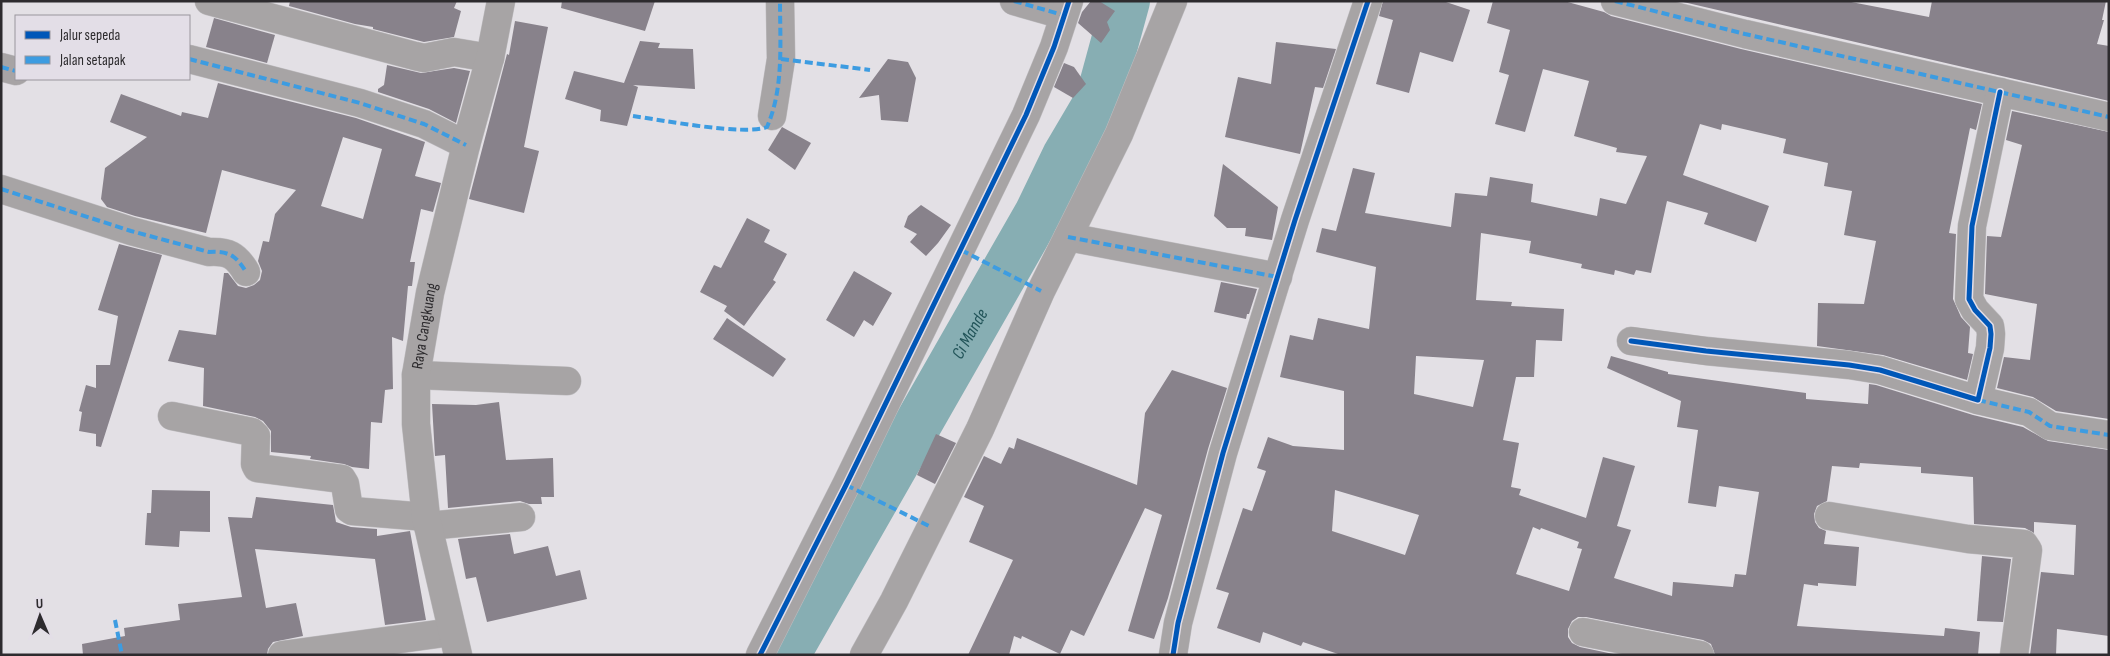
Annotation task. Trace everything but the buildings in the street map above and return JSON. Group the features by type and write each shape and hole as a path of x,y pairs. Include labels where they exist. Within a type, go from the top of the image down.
{"street":[{"path":"209,1 424,58 454,52 490,58"},
{"name":"Raya Cangkuang","path":"455,643 427,521 416,424 416,375 430,293 490,58 501,1"},
{"path":"772,116 781,60 780,1"},
{"path":"760,655 846,486 1026,115 1054,47 1066,8 1014,1"},
{"path":"864,655 894,601 980,429 1044,287 1119,134 1172,1"},
{"path":"1173,655 1178,623 1223,453 1368,1"},
{"path":"1615,1 1746,34 2109,117"},
{"path":"190,59 360,103 424,124 466,146"},
{"path":"1,68 15,70"},
{"path":"1978,400 1990,348 1991,334 1990,326 1975,310 1969,299 1972,226 2000,92"},
{"path":"1,188 140,234 208,252 230,255 240,261 246,272"},
{"path":"1066,241 1278,277"},
{"path":"1631,341 1880,370 1978,400 2029,412 2050,426 2109,435"},
{"path":"416,375 567,380"},
{"path":"172,416 252,432 256,436 255,464 257,468 342,479 345,484 349,508 352,511 427,521 521,517"},
{"path":"1829,516 1968,539 2024,544 2028,550 2014,655"},
{"path":"1583,632 1700,655"},
{"path":"282,655 455,643"}],"waterway":[{"name":"Ci Mande","path":"786,655 1039,212 1066,156 1099,100 1126,1"}],"marked path":[{"path":"633,116 722,129 741,130 767,127 779,81 780,1"},
{"path":"1014,1 1063,15"},
{"path":"1615,1 1745,34 2109,117"},
{"path":"190,59 360,103 424,124 466,145"},
{"path":"781,59 870,70"},
{"path":"1,67 15,71"},
{"path":"1,189 131,231 209,252 226,253 235,258 246,272"},
{"path":"1068,237 1278,277"},
{"path":"961,250 1041,291"},
{"path":"1978,400 2029,412 2050,426 2109,435"},
{"path":"846,485 931,527"},
{"path":"115,620 122,655"}],"cycle path":[{"path":"760,655 846,485 1026,115 1054,47 1069,1"},
{"path":"1173,655 1178,623 1223,453 1295,220 1368,1"},
{"path":"1631,341 1880,370 1978,400 1990,348 1991,334 1990,326 1975,310 1969,299 1972,226 2000,92"}]}
